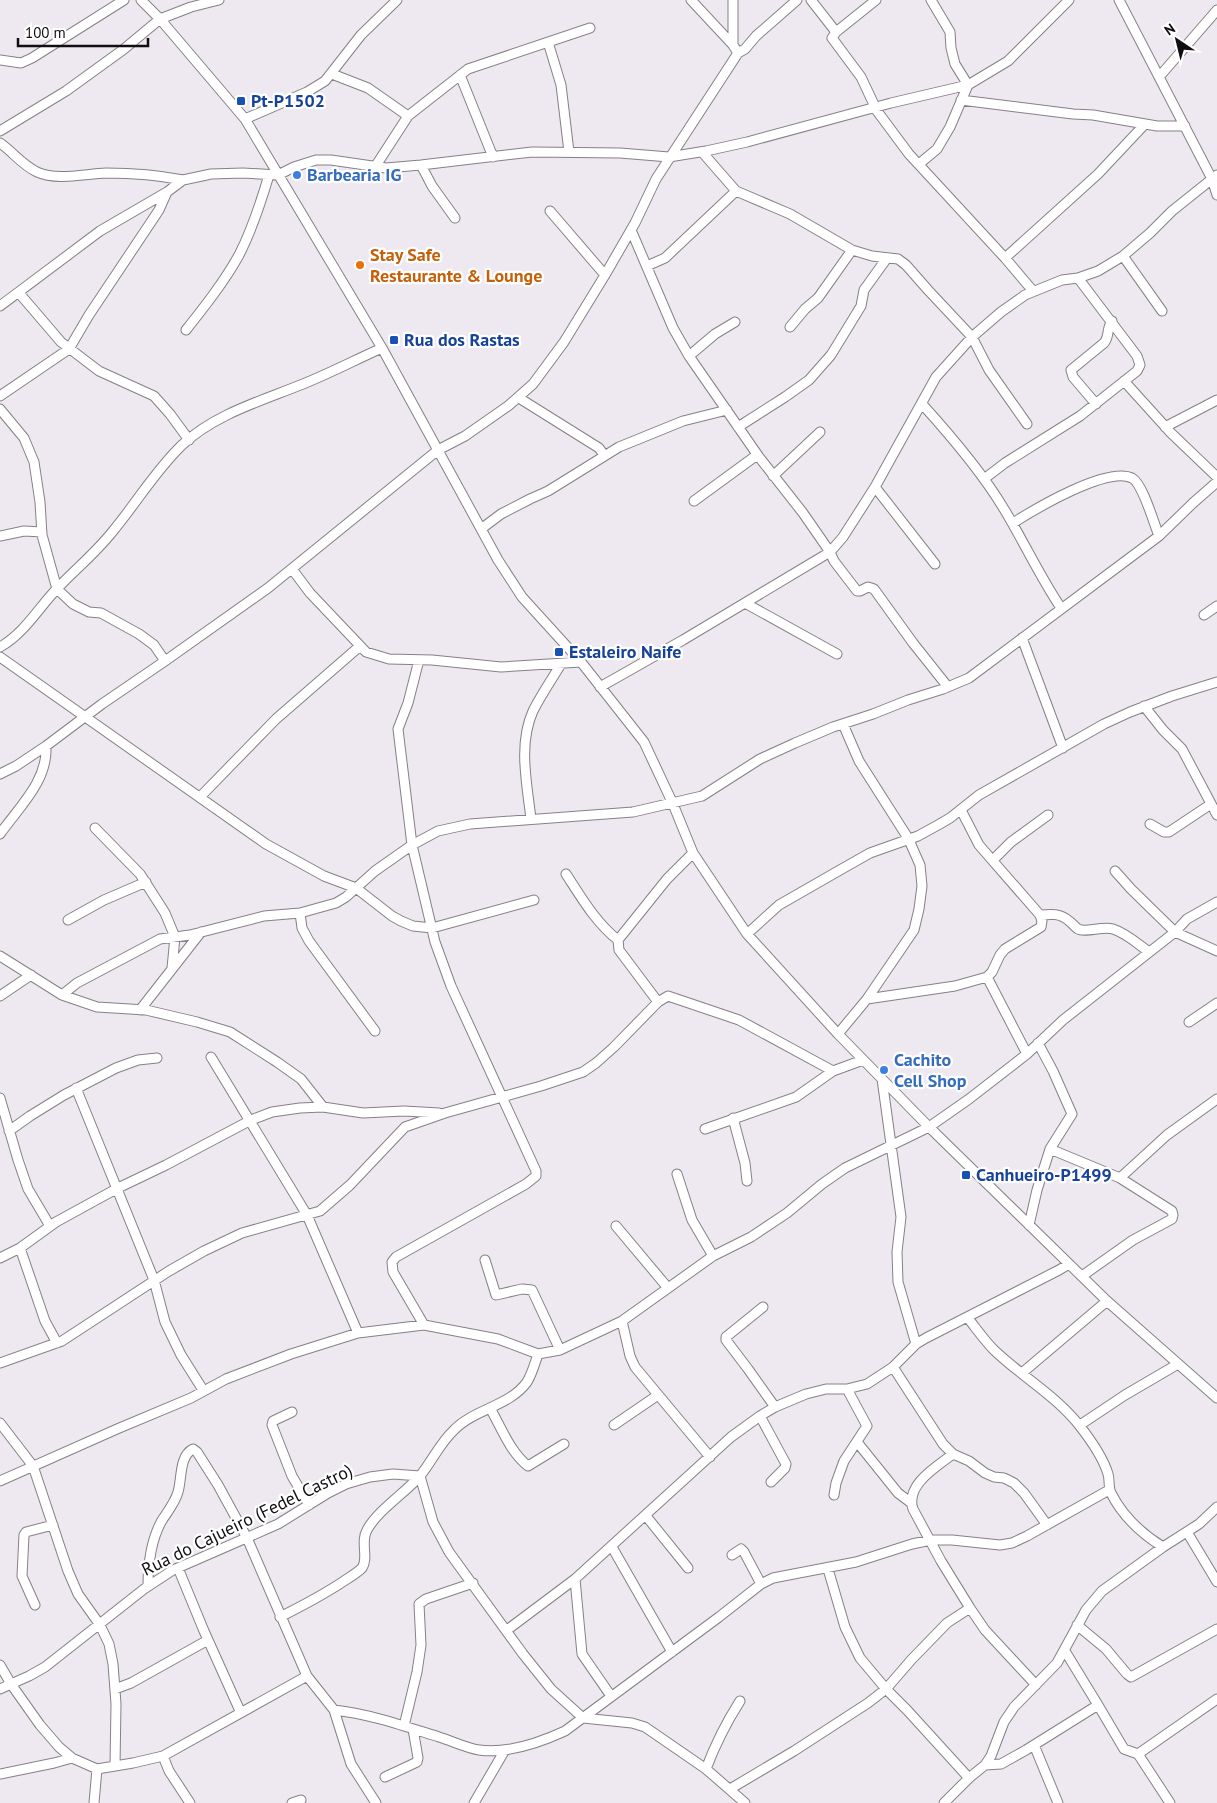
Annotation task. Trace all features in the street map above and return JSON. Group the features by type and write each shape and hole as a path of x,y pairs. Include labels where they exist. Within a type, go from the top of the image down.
{"street":[{"path":"0,60 21,63 32,58 124,0"},
{"path":"140,0 160,19 245,119 274,175 382,348 498,560 522,597 581,662 644,742 673,804 692,853 747,934 838,1034 929,1127 1107,1300 1217,1398"},
{"path":"0,131 66,91 124,49 160,19 219,0"},
{"path":"245,119 307,92 325,81 361,35 397,0"},
{"path":"692,0 735,49 745,49 756,36 797,0"},
{"path":"0,774 46,746 85,716 166,661 292,569 438,450 465,436 518,398 534,384 558,350 605,275 631,230 656,179 700,113 735,49 733,0"},
{"path":"811,0 836,32"},
{"path":"876,0 836,32 832,38 862,76 875,108 908,154 1005,258 1033,291"},
{"path":"931,0 950,32 955,64 968,84"},
{"path":"0,143 24,164 37,172 51,176 148,174 183,180 211,174 243,173 274,175 316,160 331,160 375,167 421,165 532,152 620,153 669,157 747,142 968,84 1008,60 1068,0"},
{"path":"1119,0 1185,126 1215,177 1217,195"},
{"path":"1159,77 1217,10"},
{"path":"375,167 408,116 468,69 590,28"},
{"path":"548,42 561,85 569,152"},
{"path":"332,74 368,88 408,116"},
{"path":"460,75 493,157"},
{"path":"919,164 937,149 950,127 968,84"},
{"path":"961,100 1093,115 1157,126 1185,126"},
{"path":"1005,258 1098,174 1145,124"},
{"path":"702,152 736,191 790,214 852,250 872,256 898,259 906,265 972,337 989,370 1027,424"},
{"path":"421,165 432,186 455,218"},
{"path":"186,330 220,286 240,253 274,175"},
{"path":"600,687 830,552 844,537 875,487 936,377 972,337 1001,312 1033,291 1062,280 1078,278 1098,270 1123,256 1172,211 1215,177"},
{"path":"0,306 100,231 167,192 183,180"},
{"path":"647,266 665,258 736,191"},
{"path":"0,396 69,348 159,210 167,192"},
{"path":"550,211 605,275"},
{"path":"631,230 673,328 689,356 757,455 803,512 834,561 857,591 868,587 874,589 948,687"},
{"path":"790,327 805,309 818,298 852,250"},
{"path":"1123,256 1162,311"},
{"path":"738,427 809,380 831,355 861,306 864,290 887,258"},
{"path":"984,479 1005,463 1096,404 1137,370 1140,365 1137,356 1078,278"},
{"path":"20,292 61,342 99,371 154,396 189,440"},
{"path":"1096,404 1073,377 1071,370 1104,343 1108,338 1108,326 1112,321"},
{"path":"689,356 715,334 735,322"},
{"path":"0,647 15,637 57,589 97,550 114,530 154,474 189,440 212,423 239,409 337,369 382,348"},
{"path":"1124,381 1165,427 1217,477"},
{"path":"518,398 599,448 604,455"},
{"path":"1165,427 1217,400"},
{"path":"922,404 984,479 1013,523 1050,592 1062,608"},
{"path":"0,409 24,438 34,462 42,532 48,562 57,589 73,604 89,612 101,613 139,634 154,645 166,661"},
{"path":"481,529 501,514 548,491 620,446 683,421 726,410"},
{"path":"774,476 820,432"},
{"path":"694,501 757,455"},
{"path":"1013,523 1067,492 1092,482 1115,477 1127,477 1133,478 1140,486 1159,536"},
{"path":"62,995 77,983 160,939 201,932 264,916 300,913 336,903 346,897 375,871 412,845 438,831 470,824 633,812 702,796 760,759 833,727 970,678 1159,536 1217,482"},
{"path":"875,487 935,564"},
{"path":"0,536 24,531 42,532"},
{"path":"292,569 310,592 366,652 389,659 501,667 581,662"},
{"path":"745,603 837,654"},
{"path":"1204,615 1217,606"},
{"path":"1022,638 1063,748"},
{"path":"200,797 276,719 360,646"},
{"path":"0,658 266,844 324,876 356,888 396,918 413,926 432,928 534,900"},
{"path":"419,660 408,703 398,729 412,845 432,928 451,986 536,1171 536,1176 396,1257 392,1262 393,1272 424,1325"},
{"path":"531,819 525,762 527,731 533,711 561,664"},
{"path":"747,934 779,906 870,853 918,836 938,825 961,810 979,794 1104,724 1144,706 1217,682"},
{"path":"1144,706 1182,750 1217,815"},
{"path":"838,1034 867,1000 914,930 922,886 920,865 908,838 860,761 844,724"},
{"path":"0,834 31,793 43,771 47,758 46,746"},
{"path":"1150,824 1164,832 1169,832 1211,804"},
{"path":"867,1000 955,986 987,977 992,972 1005,949 1040,927 1042,921 1040,915 979,846 961,810"},
{"path":"993,860 1011,842 1048,815"},
{"path":"95,828 140,874 165,913 176,937 172,968"},
{"path":"658,1002 619,950 618,940 667,879 692,853"},
{"path":"1115,871 1175,932 1217,952"},
{"path":"566,874 581,898 607,931 618,940"},
{"path":"68,920 104,900 146,882"},
{"path":"0,1481 191,1398 226,1379 291,1354 358,1333 424,1325 498,1339 538,1354 560,1350 622,1322 713,1256 751,1237 787,1213 845,1168 929,1127 969,1099 1027,1054 1062,1020 1175,932 1187,919 1217,902"},
{"path":"300,913 302,928 309,941 375,1031"},
{"path":"1040,915 1054,913 1063,916 1078,929 1082,930 1112,929 1131,939 1149,952"},
{"path":"140,1010 201,932"},
{"path":"0,956 62,995 97,1007 140,1010 197,1022 230,1032 301,1079 323,1107"},
{"path":"0,996 31,975"},
{"path":"987,977 1027,1054"},
{"path":"0,1363 57,1343 154,1280 204,1251 242,1234 320,1211 333,1201 405,1127 445,1113 583,1072 614,1047 658,1002 668,996 739,1020 833,1071"},
{"path":"1189,1022 1217,1003"},
{"path":"1029,1225 1036,1190 1050,1149 1072,1114 1062,1089 1038,1043"},
{"path":"211,1057 307,1215 358,1333"},
{"path":"9,1131 76,1088 116,1068 138,1060 157,1058"},
{"path":"705,1129 796,1097 833,1071 863,1060"},
{"path":"882,1079 901,1217 897,1252 898,1282 916,1344"},
{"path":"76,1088 154,1280 165,1322 181,1355 203,1390"},
{"path":"0,1098 28,1189 50,1226"},
{"path":"1120,1178 1167,1135 1217,1099"},
{"path":"0,1258 20,1248 50,1226 118,1188 251,1120 272,1112 323,1107 362,1113 404,1111 445,1113"},
{"path":"733,1118 744,1163 746,1182"},
{"path":"1050,1149 1120,1178 1172,1211 1173,1214 1172,1219 1134,1240 1082,1276"},
{"path":"677,1174 692,1220 713,1256"},
{"path":"616,1226 668,1288"},
{"path":"20,1248 45,1321 57,1343"},
{"path":"484,1260 496,1295 527,1288 532,1290 560,1350"},
{"path":"506,1630 575,1579 731,1437 760,1416 775,1407 806,1394 826,1389 847,1389 867,1384 893,1367 916,1344 1069,1264"},
{"path":"1022,1373 1107,1300"},
{"path":"763,1307 726,1336 726,1340 775,1407"},
{"path":"967,1317 994,1350 1045,1391 1080,1425 1103,1462 1109,1476 1109,1490 1117,1505 1150,1539 1163,1547"},
{"path":"622,1322 630,1356 635,1367 710,1457"},
{"path":"280,1617 315,1600 362,1567 364,1562 363,1539 374,1520 420,1476 454,1429 515,1394 523,1387 528,1380 538,1354"},
{"path":"1080,1425 1125,1395 1178,1364"},
{"path":"893,1367 943,1444 953,1454 969,1461 994,1477 1004,1478 1014,1483 1024,1493 1047,1525"},
{"path":"834,1495 844,1461 867,1426 847,1389"},
{"path":"614,1424 658,1395"},
{"path":"490,1408 509,1444 521,1461 528,1466 564,1444"},
{"path":"292,1412 273,1421 272,1425 292,1476 309,1505"},
{"path":"760,1416 786,1464 785,1468 771,1482"},
{"path":"0,1423 33,1466 68,1571 78,1594 100,1625 109,1644 115,1689 115,1766"},
{"path":"857,1442 898,1493 910,1502 940,1560 985,1630 1036,1685"},
{"path":"148,1586 148,1568 155,1536 178,1492 186,1456 193,1449 197,1452 218,1485 247,1538 307,1676 334,1710 351,1764 376,1803"},
{"path":"910,1502 913,1489 930,1472 953,1454"},
{"name":"Rua do Cajueiro (Fedel Castro)","path":"0,1689 45,1667 148,1586 178,1568 278,1524 346,1484 370,1477 393,1474 420,1476"},
{"path":"420,1476 433,1522 440,1537 506,1630 551,1689 583,1718 632,1723 645,1727 706,1769 745,1803"},
{"path":"334,1710 354,1712 409,1727 479,1750 505,1750 546,1740 565,1732 611,1696 719,1618 761,1584 773,1578 828,1569 931,1540 952,1540 1000,1545 1027,1536 1109,1490"},
{"path":"944,1803 985,1765 991,1756 1004,1722 1014,1707 1057,1663 1086,1610 1102,1591 1163,1547 1199,1524 1217,1508"},
{"path":"646,1516 688,1568"},
{"path":"35,1606 22,1576 24,1535 26,1532 53,1525"},
{"path":"1187,1532 1217,1582"},
{"path":"612,1547 672,1652"},
{"path":"732,1555 741,1549 744,1552 761,1584"},
{"path":"178,1568 240,1711"},
{"path":"828,1569 845,1627 860,1658 886,1690 907,1710 969,1778"},
{"path":"575,1579 582,1654 611,1696"},
{"path":"385,1777 417,1762 418,1758 409,1727 421,1645 419,1604 426,1599 473,1584"},
{"path":"730,1789 794,1752 886,1690 932,1637 947,1623 970,1608"},
{"path":"1077,1626 1106,1649 1131,1677 1217,1629"},
{"path":"115,1689 208,1640"},
{"path":"1065,1651 1124,1749 1138,1754 1170,1803"},
{"path":"0,1665 40,1725 59,1747 72,1758 97,1769 163,1756 240,1711 307,1676"},
{"path":"1138,1754 1217,1699"},
{"path":"706,1769 714,1746 740,1701"},
{"path":"985,1765 1001,1764 1034,1746 1098,1705"},
{"path":"1034,1746 1058,1803"},
{"path":"474,1803 505,1750"},
{"path":"163,1756 168,1771 190,1803"},
{"path":"0,1774 72,1758"},
{"path":"94,1803 97,1769"}],"place":[{"name":"Pt-P1502","path":"241,101"},
{"name":"Barbearia IG","path":"297,175"},
{"name":"Stay Safe Restaurante & Lounge","path":"360,265"},
{"name":"Rua dos Rastas","path":"394,340"},
{"name":"Estaleiro Naife","path":"559,652"},
{"name":"Cachito Cell Shop","path":"884,1070"},
{"name":"Canhueiro-P1499","path":"966,1175"}]}
